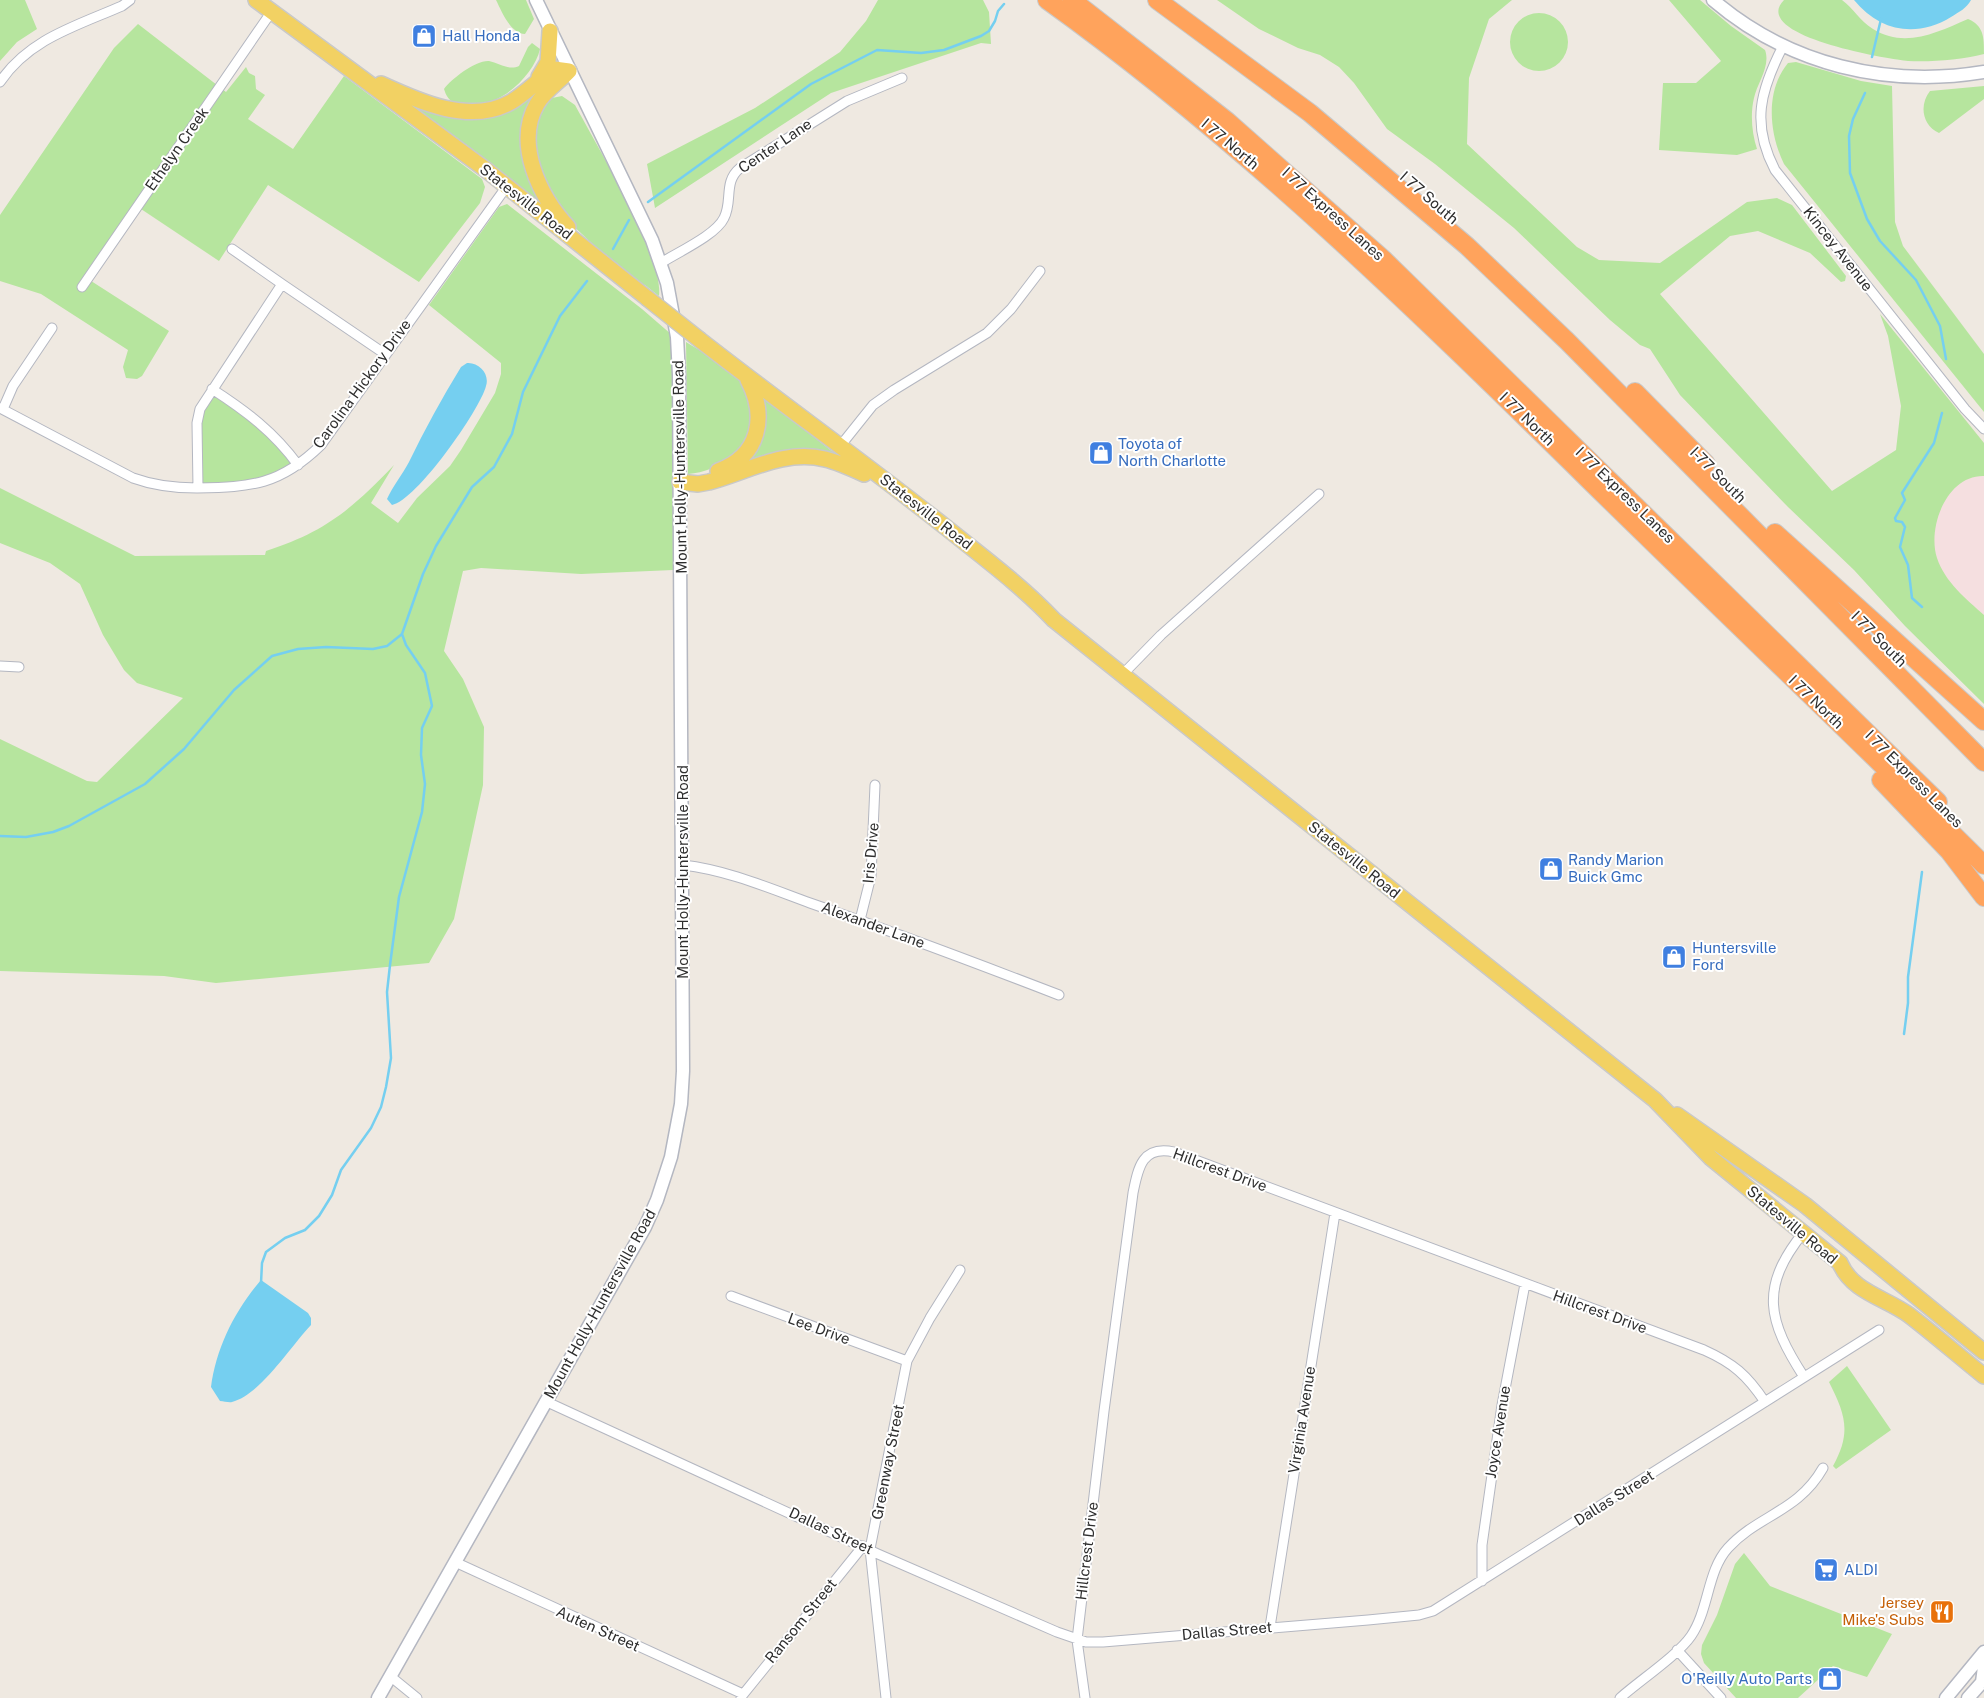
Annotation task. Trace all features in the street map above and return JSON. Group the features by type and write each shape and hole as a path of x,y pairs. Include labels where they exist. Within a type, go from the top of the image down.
{"highway":[{"name":"I 77 North","path":"1046,0 1180,102 1323,224 1423,317 1984,865"},
{"name":"I 77 Express Lanes","path":"1072,0 1227,121 1383,259 1984,848"},
{"path":"1157,0 1310,114 1415,200 1474,253 1574,348 1984,762"},
{"name":"I 77 South","path":"1178,0 1317,104 1423,192 1525,284 1661,418"},
{"name":"I-77 South","path":"1661,418 1774,533"},
{"path":"1774,533 1984,721"},
{"name":"I 77 South","path":"1774,533 1984,745"},
{"path":"1790,677 1808,704 1949,851 1984,897"}],"main road":[{"name":"Statesville Road","path":"256,0 507,186 791,411 812,423 1032,596 1054,620 1655,1100 1724,1146 1805,1205 1887,1270 1984,1352"},
{"name":"Mount Holly-Huntersville Road","path":"378,1698 645,1227 671,1157 680,1104 683,1071 683,865 677,337 672,302 661,263 643,219 569,71 536,0"},
{"path":"1713,0 1744,24 1783,46 1815,60 1874,74 1919,78 1984,72"},
{"path":"537,80 548,62 550,31"},
{"path":"348,68 430,104 471,111 502,106 520,96 537,80 554,68 569,71"},
{"path":"569,71 547,91 537,104 530,123 529,146 535,174 547,198 563,222 597,257"},
{"path":"680,482 724,469 737,462 747,450 757,429 759,413 756,396 746,376"},
{"name":"Statesville Road","path":"791,411 808,429 1026,604 1054,620"},
{"path":"680,482 698,484 709,482 780,459 802,456 834,461 864,474"},
{"name":"Statesville Road","path":"1655,1100 1711,1158 1840,1263 1843,1272 1858,1286 1909,1316 1984,1376"},
{"path":"1840,1263 1845,1254 1852,1254 1879,1275 1887,1270"},
{"path":"1946,1698 1984,1652"},
{"path":"1968,1698 1983,1681 1984,1667"}],"street":[{"path":"0,82 14,64 36,44 122,6 130,0"},
{"name":"Ethelyn Creek","path":"82,288 272,11"},
{"name":"Kincey Avenue","path":"1783,46 1769,75 1760,109 1761,137 1775,170 1965,409 1984,429"},
{"name":"Center Lane","path":"661,263 720,224 726,213 730,181 740,168 847,101 902,78"},
{"name":"Carolina Hickory Drive","path":"1,409 133,478 154,485 198,488 248,486 272,479 298,465 321,445 507,186"},
{"path":"232,250 385,354"},
{"path":"841,446 873,405 987,333 1011,309 1040,271"},
{"path":"198,488 198,414 212,389 282,284"},
{"path":"1,409 17,380 52,328"},
{"path":"212,389 261,423 277,437 298,465"},
{"path":"1122,675 1160,635 1319,494"},
{"path":"0,666 19,667"},
{"name":"Iris Drive","path":"860,920 871,876 875,784"},
{"name":"Alexander Lane","path":"683,865 712,869 860,920 1059,995"},
{"name":"Hillcrest Drive","path":"1085,1698 1077,1640 1118,1298 1138,1168 1143,1160 1158,1151 1174,1152 1704,1350 1727,1360 1745,1376 1764,1402"},
{"name":"Virginia Avenue","path":"1270,1627 1335,1213"},
{"path":"1803,1233 1785,1257 1776,1277 1772,1297 1774,1317 1779,1335 1804,1377"},
{"name":"Greenway Street","path":"886,1698 866,1548 907,1361 930,1318 960,1270"},
{"name":"Joyce Avenue","path":"1482,1581 1482,1545 1502,1405 1525,1284"},
{"name":"Lee Drive","path":"731,1296 907,1361"},
{"name":"Dallas Street","path":"545,1401 866,1548 1077,1640 1103,1642 1419,1615 1446,1604 1879,1330"},
{"path":"1620,1698 1692,1635 1719,1563 1727,1549 1750,1530 1800,1498 1812,1485 1823,1468"},
{"name":"Ransom Street","path":"741,1696 866,1548"},
{"name":"Auten Street","path":"454,1562 741,1696"},
{"path":"1677,1650 1721,1698"},
{"path":"390,1676 417,1698"}],"shaded area":[{"path":"1933,380 1984,443 1984,658 1904,571"}],"green space":[{"path":"0,0 25,0 37,29 17,42 0,61"},
{"path":"496,0 526,0 534,19 525,34 520,33 511,26"},
{"path":"878,0 983,0 989,12 991,44 981,43 831,93 655,208 647,164 755,108 840,52 866,21"},
{"path":"1217,0 1512,0 1489,19 1469,78 1467,144 1577,247 1599,260 1660,263 1747,202 1777,198 1792,205 1846,276 1845,281 1841,282 1810,253 1758,231 1730,236 1660,294 1832,491 1896,450 1901,406 1888,336 1880,314 1984,443 1984,476 1971,478 1960,484 1950,493 1938,518 1935,546 1937,558 1945,575 1957,590 1984,615 1984,704 1905,626 1854,570 1788,507 1680,395 1650,349 1640,345 1610,320 1514,228 1435,164 1387,129 1354,83 1339,67 1320,55 1298,48 1259,29"},
{"path":"1669,0 1700,0 1731,26 1765,50 1765,68 1756,92 1752,111 1757,149 1737,155 1659,150 1663,83 1696,83 1721,61"},
{"path":"1784,0 1842,0 1873,29 1897,38 1909,38 1933,33 1968,19 1977,25 1982,33 1984,54 1946,60 1908,61 1875,56 1825,43 1803,35 1786,24 1778,13"},
{"path":"1539,13 1550,15 1563,26 1568,42 1566,53 1555,66 1539,71 1528,69 1515,58 1510,42 1512,31 1523,18"},
{"path":"138,24 226,92 246,67 249,73 255,76 256,89 265,95 248,119 293,149 344,76 482,179 485,187 480,203 419,282 268,185 219,261 138,207 88,279 169,331 142,376 137,379 126,378 123,367 128,350 41,294 0,281 0,215 114,48"},
{"path":"532,43 540,49 532,67 519,84 501,97 483,104 462,104 455,103 447,97 444,89 464,71 477,64 489,61 512,68 519,66 528,47"},
{"path":"1796,62 1861,81 1892,86 1895,222 1903,246 1984,354 1984,412 1784,164 1775,139 1772,112 1773,99 1781,74 1788,63"},
{"path":"551,73 526,116 551,212 389,91 472,114"},
{"path":"1984,86 1984,99 1939,133 1929,125 1924,114 1924,102 1930,91"},
{"path":"562,96 575,105 627,201 651,256 658,278 659,296 645,285 633,282 567,220 544,184 533,143 540,108 552,98"},
{"path":"507,204 642,309 672,335 673,570 581,574 481,568 463,571 444,651 463,679 484,727 483,785 454,919 429,963 216,983 164,976 0,971 0,739 87,781 97,782 183,698 137,683 124,670 103,635 80,584 50,563 0,543 0,488 135,556 265,555 266,551 305,536 351,507 394,465 371,503 398,523 417,498 450,466 495,393 501,374 501,363 429,305 499,207"},
{"path":"686,342 723,366 743,383 753,415 751,429 746,441 738,451 728,460 715,467 702,472 688,474"},
{"path":"212,389 245,410 298,465 272,479 198,488 197,423"},
{"path":"757,392 848,464 838,460 723,472 744,458"},
{"path":"1847,1366 1891,1430 1836,1469 1833,1466 1843,1443 1844,1423 1839,1404 1829,1382"},
{"path":"1744,1553 1770,1586 1892,1634 1867,1677 1833,1666 1798,1698 1736,1698 1704,1663 1701,1654 1702,1645 1717,1615 1735,1564"}],"water":[{"path":"1854,0 1971,0 1962,10 1938,24 1912,29 1887,25 1875,19"},
{"path":"467,363 476,364 485,373 487,382 481,398 460,433 431,472 403,500 392,505 387,499 389,494 409,462 461,367"},
{"path":"261,1280 308,1313 311,1318 311,1325 254,1390 232,1402 220,1401 211,1387 217,1358 235,1317"}],"waterway":[{"path":"648,202 811,84 877,50 921,53 944,50 981,36 989,31 998,11 1004,4"},
{"path":"1872,57 1881,19"},
{"path":"1865,93 1853,119 1849,136 1850,173 1867,219 1880,241 1916,280 1940,326 1946,359"},
{"path":"613,249 629,220"},
{"path":"0,836 26,837 53,832 69,826 145,784 184,749 234,690 272,656 298,649 326,647 373,649 387,646 402,634 423,574 436,546 472,487 494,467 512,434 523,392 560,316 587,281"},
{"path":"1922,607 1912,598 1908,565 1900,547 1905,527 1902,522 1896,521 1895,518 1905,500 1902,493 1934,443 1942,413"},
{"path":"261,1283 262,1263 266,1252 285,1238 305,1230 319,1216 332,1195 341,1170 371,1128 381,1107 386,1087 391,1058 387,992 390,965 399,897 422,812 425,784 421,755 422,728 432,706 425,673 406,645 402,634"},
{"path":"1904,1034 1908,1003 1908,977 1922,872"}],"place":[{"name":"Hall Honda","path":"424,36"},
{"name":"Toyota of North Charlotte","path":"1101,453"},
{"name":"Randy Marion Buick Gmc","path":"1551,869"},
{"name":"Huntersville Ford","path":"1674,957"},
{"name":"ALDI","path":"1826,1570"},
{"name":"Jersey Mike's Subs","path":"1942,1612"},
{"name":"O'Reilly Auto Parts","path":"1830,1679"}]}
